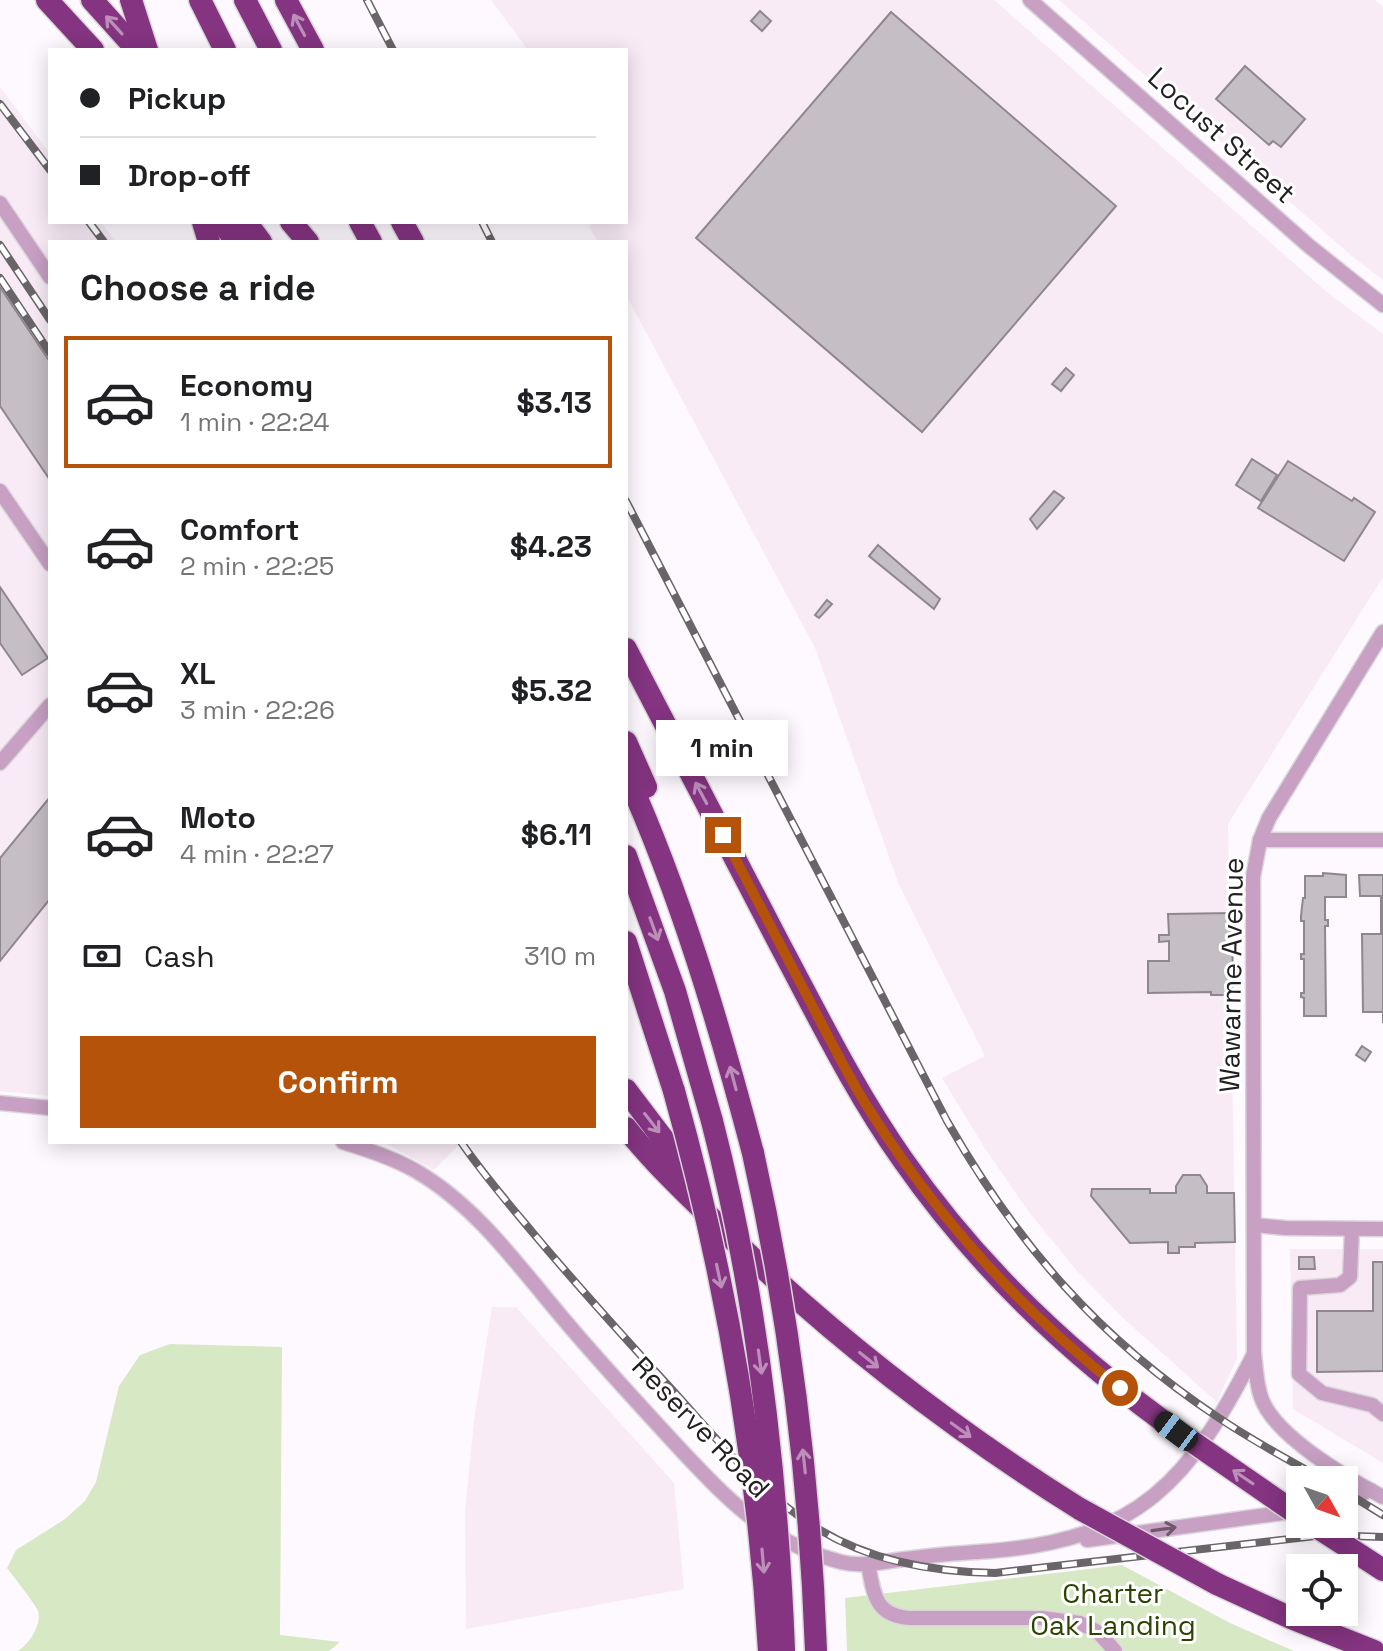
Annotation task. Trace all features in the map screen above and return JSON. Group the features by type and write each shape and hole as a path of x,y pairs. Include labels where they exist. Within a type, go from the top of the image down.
{"highway":[{"path":"47,0 91,48"},
{"path":"92,0 135,48"},
{"path":"131,0 146,48"},
{"path":"200,0 224,48"},
{"path":"245,0 270,48"},
{"path":"286,0 312,48"},
{"path":"63,17 82,48"},
{"path":"293,224 306,240"},
{"path":"628,653 854,1086 904,1162 969,1243 1044,1322 1104,1375 1187,1438 1286,1504"},
{"path":"628,747 662,826 676,900"},
{"path":"628,778 676,900 721,1034 753,1153 776,1264 796,1397 809,1512 816,1651"},
{"path":"628,862 675,991 712,1121 744,1258 763,1380 777,1510 784,1651"},
{"path":"628,948 674,1091 708,1225 738,1378 759,1525 769,1651"},
{"path":"628,1092 678,1155 700,1189 712,1219"},
{"path":"628,1130 753,1259 840,1336 923,1402 1004,1460 1080,1509 1217,1584 1374,1651"},
{"path":"1334,1538 1383,1570"}],"street":[{"name":"Locust Street","path":"1030,0 1309,246 1383,305"},
{"path":"0,203 48,274"},
{"path":"0,491 48,561"},
{"name":"Wawarme Avenue","path":"1377,1494 1295,1441 1274,1421 1260,1396 1254,1354 1253,877 1260,840 1269,818 1383,632"},
{"path":"0,763 48,707"},
{"path":"1260,840 1383,840"},
{"path":"0,1103 48,1108"},
{"name":"Reserve Road","path":"350,1144 376,1152 416,1171 453,1198 489,1231 573,1330 729,1502 789,1544 844,1563 868,1564 1031,1548 1093,1532 1114,1522 1161,1490 1202,1446 1254,1354"},
{"path":"1255,1225 1383,1229"},
{"path":"1352,1229 1350,1277 1340,1285 1300,1288 1299,1374 1322,1393 1372,1405 1383,1414"},
{"path":"1031,1548 1286,1515"},
{"path":"868,1564 877,1600 893,1616 1042,1618 1080,1623 1098,1632 1115,1651"}],"shaded area":[{"path":"491,0 994,0 1328,293 1383,334 1383,577 1228,824 1237,1358 1217,1402 1123,1318 1078,1272 1028,1211 942,1078 985,1056 899,885 815,648 628,299 628,240 597,240 589,227 591,224 628,224 628,48 527,48"},
{"path":"1059,0 1375,0 1383,7 1383,280 1353,257"},
{"path":"0,87 48,151 48,224 102,224 114,240 48,240 48,1096 0,1091"},
{"path":"387,1144 459,1144 434,1170"},
{"path":"1290,1249 1383,1249 1383,1463 1293,1409"},
{"path":"492,1307 516,1307 674,1483 684,1589 466,1629 465,1511 474,1421"}],"green space":[{"path":"170,1344 282,1347 280,1635 340,1642 329,1651 18,1651 34,1634 39,1616 7,1568 16,1550 65,1519 85,1501 96,1482 119,1386 140,1355"},
{"name":"Charter Oak Landing","path":"1122,1565 1230,1623 1294,1651 847,1651 845,1598"}],"building":[{"path":"760,11 771,21 762,31 751,21"},
{"path":"891,12 1116,206 922,432 696,238"},
{"path":"1245,66 1305,119 1281,147 1273,141 1269,145 1216,99"},
{"path":"0,287 48,359 48,477 0,406"},
{"path":"1066,368 1074,375 1061,391 1052,384"},
{"path":"1252,459 1277,475 1261,501 1236,485"},
{"path":"1288,461 1375,512 1344,561 1258,508"},
{"path":"1054,491 1064,498 1037,529 1030,519"},
{"path":"878,545 940,599 934,609 869,556"},
{"path":"0,587 48,658 22,675 0,643"},
{"path":"827,600 832,604 819,618 815,615"},
{"path":"48,799 48,901 0,961 0,858"},
{"path":"1323,873 1346,875 1346,897 1325,897 1325,920 1328,920 1328,926 1325,926 1326,1016 1304,1016 1301,993 1304,993 1304,959 1301,959 1301,954 1304,954 1304,921 1301,921 1301,916 1305,876 1323,876"},
{"path":"1359,875 1383,875 1383,1012 1363,1012 1362,934 1381,934 1381,896 1360,896"},
{"path":"1232,913 1233,995 1211,995 1211,992 1148,993 1148,961 1169,961 1169,941 1159,942 1159,935 1169,935 1168,914"},
{"path":"1362,1046 1371,1052 1365,1061 1356,1055"},
{"path":"1183,1175 1200,1175 1207,1186 1207,1193 1234,1193 1235,1242 1195,1243 1195,1247 1179,1247 1179,1253 1168,1253 1168,1242 1130,1243 1091,1196 1092,1189 1150,1189 1150,1193 1176,1193 1176,1186"},
{"path":"1299,1257 1314,1257 1315,1269 1299,1269"},
{"path":"1373,1262 1383,1262 1383,1371 1317,1372 1317,1311 1373,1311"}],"railway":[{"path":"367,0 392,48"},
{"path":"0,104 48,167"},
{"path":"90,224 102,240"},
{"path":"483,224 491,240"},
{"path":"0,245 48,317"},
{"path":"0,278 48,350"},
{"path":"628,505 947,1121 1002,1208 1064,1286 1135,1355 1219,1418 1300,1466"},
{"path":"463,1144 566,1271 738,1462 798,1515 820,1530 861,1550 927,1567 995,1573 1324,1535 1383,1537"},
{"path":"1358,1500 1383,1515"}],"route":[{"path":"723,835 854,1086 904,1162 961,1235 1015,1294 1120,1388"}]}
